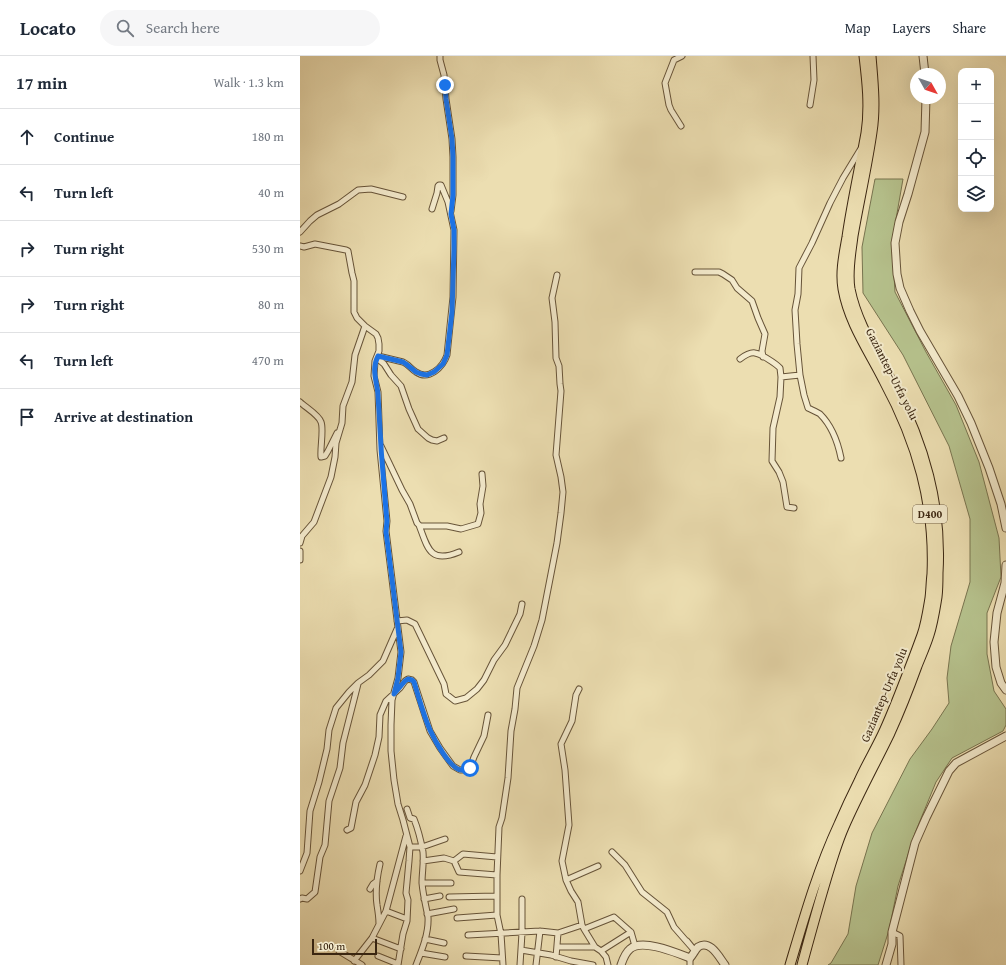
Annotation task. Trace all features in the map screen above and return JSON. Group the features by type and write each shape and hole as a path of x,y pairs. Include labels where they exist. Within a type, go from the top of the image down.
{"highway":[{"name":"Gaziantep-Urfa yolu","path":"790,965 819,873 837,828 904,685 923,633 930,596 932,537 930,514 923,476 896,404 854,323 843,288 843,261 866,131 868,96 864,56"},
{"name":"Gaziantep-Urfa yolu","path":"802,965 827,875 843,830 910,687 929,635 937,597 939,536 929,475 917,438 902,401 865,333 853,302 850,287 849,261 874,115 871,56"}],"street":[{"path":"440,56 444,75 452,139 453,157 451,214"},
{"path":"681,126 671,110 665,84 674,60 682,56"},
{"path":"810,105 814,80 813,56"},
{"path":"923,56 924,68"},
{"path":"926,104 925,132 895,243 897,274 900,288 910,311 958,396 971,423 1001,504 1006,528"},
{"path":"841,458 839,446 830,427 819,414 808,408 804,396 800,376 795,310 798,294 799,268 843,178 863,146"},
{"path":"377,357 403,362 416,372 427,375 434,372 446,359 453,297 454,230 448,202 441,185 438,186 432,209"},
{"path":"300,232 316,215 339,204 358,190 379,190 402,197"},
{"path":"300,246 315,244 348,251 354,281 354,312 357,318 376,334 379,344 374,376 378,392 380,443 387,521 386,532 401,652 398,678 392,700 392,751 394,780 398,804 410,847 406,893 408,900 407,921 403,934 398,964 378,956"},
{"path":"695,272 719,272 732,280 737,288 752,301 765,334 762,351 763,357"},
{"path":"502,965 501,934 497,915 496,875 499,827 502,818 508,778 511,731 517,688 534,646 542,620 557,543 563,489 562,477 556,455 561,391 559,366 556,358 555,322 552,298 557,275"},
{"path":"300,543 302,536 314,522 331,477 336,444 342,423 343,406 352,382 355,355 365,326"},
{"path":"740,359 754,352 780,368 780,397 773,428 772,461 783,482 787,507 794,508"},
{"path":"377,357 382,361 391,375 401,386 418,429 432,440 437,441 444,438"},
{"path":"781,377 800,376"},
{"path":"300,402 317,416 321,422 321,457 325,456 336,435 340,431"},
{"path":"380,443 410,504 426,544 432,553 437,556 443,556 460,552"},
{"path":"419,525 423,527 448,526 461,529 478,524 481,513 480,504 483,486 482,474"},
{"path":"300,551 300,560"},
{"path":"1006,565 1005,583 997,613 994,642 996,667 1001,683 1006,690"},
{"path":"397,621 407,620 414,624 444,684 446,694 455,701 466,698 477,689 484,680 494,660 505,645 520,614 522,604"},
{"path":"300,871 307,853 310,811 319,782 327,749 329,730 336,708 358,683 369,675 383,661 398,628"},
{"path":"347,830 351,828 356,802 365,785 375,755 379,737 380,715 386,701 405,681 408,679 414,682 430,731 447,759 453,766 460,770 470,768 484,736 488,715"},
{"path":"300,899 302,898 308,900 315,892 320,857 325,845 329,801 340,768 343,743 358,683"},
{"path":"579,689 576,695 572,721 561,744 565,770 568,825 562,862 566,880 578,902 583,927 594,947"},
{"path":"886,965 892,944 892,932 915,843 949,771 956,763 1006,736"},
{"path":"407,809 410,818 414,819 422,846 422,883 428,918 425,939 416,965"},
{"path":"354,961 372,938 386,912 406,836"},
{"path":"410,847 422,846 445,839"},
{"path":"612,852 625,865 642,892 667,912 674,927 695,951"},
{"path":"454,861 463,854 497,857"},
{"path":"423,861 444,858 454,861 459,872 496,875"},
{"path":"379,925 377,881 380,864"},
{"path":"566,880 598,866"},
{"path":"370,889 377,881"},
{"path":"422,883 451,883"},
{"path":"424,899 440,896"},
{"path":"449,897 497,896"},
{"path":"520,965 522,899"},
{"path":"427,914 454,909"},
{"path":"386,912 406,919"},
{"path":"457,918 497,915"},
{"path":"468,935 540,931 558,933 614,917 631,932 635,946"},
{"path":"536,965 540,931"},
{"path":"601,951 631,932"},
{"path":"892,932 900,936 902,965"},
{"path":"556,957 558,933"},
{"path":"372,938 401,949"},
{"path":"425,939 444,943"},
{"path":"687,941 695,951"},
{"path":"621,965 625,955 631,948 638,945 647,945 660,948 690,962 698,947 706,945 712,947 725,965"},
{"path":"557,947 594,947 601,951 606,957 608,965"},
{"path":"521,950 551,955 571,963 590,965"},
{"path":"339,951 362,965"},
{"path":"421,953 445,956"},
{"path":"466,956 502,958"}],"green space":[{"path":"875,179 903,179 892,242 895,292 926,352 956,405 979,462 999,538 1001,577 987,613 987,654 994,691 1006,709 1006,725 1003,731 952,758 936,782 915,833 898,886 889,930 878,965 828,965 831,963 848,934 856,886 872,833 910,759 949,703 947,678 951,646 970,582 970,519 949,446 903,355 863,293 862,247"}],"route":[{"path":"445,85 449,126 452,139 453,195 451,214 454,230 454,286 447,355 443,364 434,372 427,375 416,372 403,362 378,356 375,361 374,376 378,392 380,450 387,521 386,532 401,652 398,678 394,694 405,681 408,679 412,680 414,682 430,731 447,759 453,766 460,770 470,768"}]}
